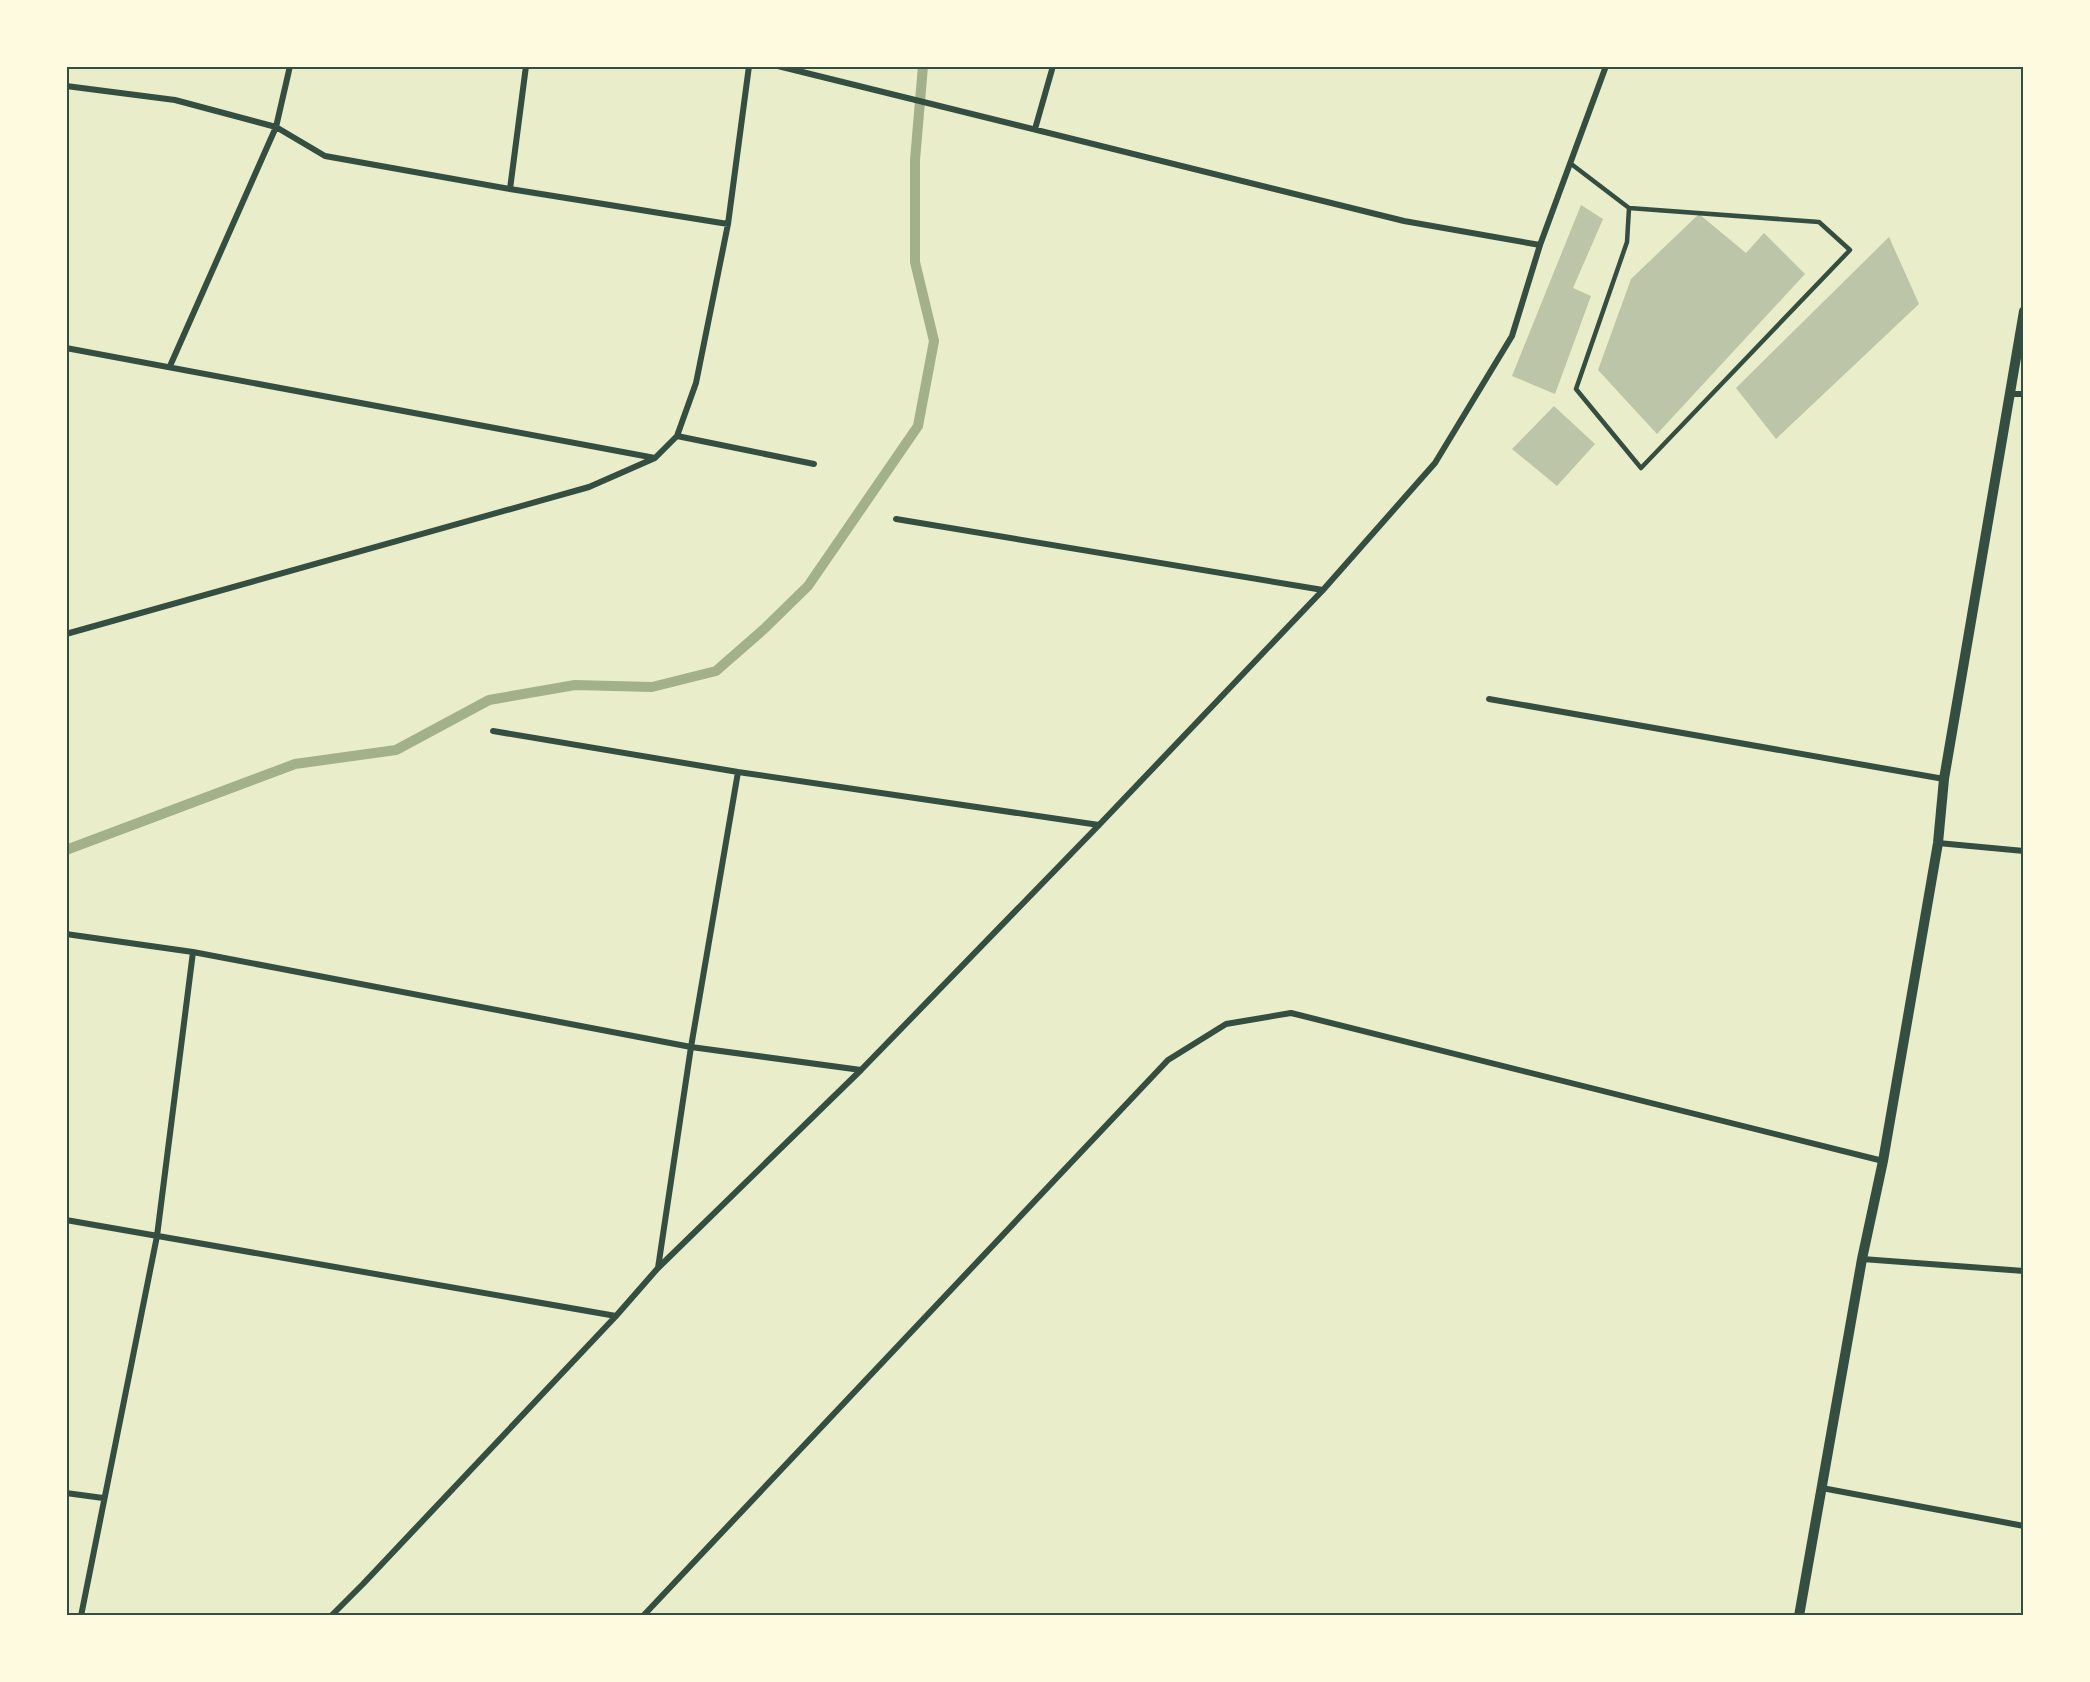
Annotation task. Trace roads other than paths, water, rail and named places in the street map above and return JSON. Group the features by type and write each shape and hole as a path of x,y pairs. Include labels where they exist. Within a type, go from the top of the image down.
{"street":[{"path":"170,366 276,127 290,66"},
{"path":"510,189 526,66"},
{"path":"66,634 589,487 655,458 677,436 696,383 728,224 749,66"},
{"path":"778,66 1404,221 1540,245"},
{"path":"1035,129 1053,66"},
{"path":"331,1616 616,1316 658,1268 861,1070 1099,825 1323,590 1434,463 1512,336 1540,245 1606,66"},
{"path":"66,86 175,100 276,127 325,156 728,224"},
{"path":"1799,1616 1862,1259 1883,1161 1938,843 1944,779 2024,311"},
{"path":"66,348 655,458"},
{"path":"2010,394 2024,394"},
{"path":"677,436 814,464"},
{"path":"896,519 1323,590"},
{"path":"1489,699 1944,779"},
{"path":"493,731 738,772 1099,825"},
{"path":"658,1268 691,1047 738,772"},
{"path":"1938,843 2024,851"},
{"path":"66,934 193,952 691,1047 861,1070"},
{"path":"81,1616 157,1236 193,952"},
{"path":"642,1616 1168,1060 1226,1024 1291,1013 1883,1161"},
{"path":"66,1220 616,1316"},
{"path":"1862,1259 2024,1271"},
{"path":"1822,1488 2024,1526"},
{"path":"66,1492 103,1498"}],"lane":[{"path":"1570,164 1629,208 1819,222 1850,250 1641,468 1576,389 1627,242 1629,208"}],"waterway":[{"path":"66,850 295,764 396,750 489,700 575,685 652,687 716,671 764,629 808,586 918,426 934,341 915,262 915,160 923,66"}]}
